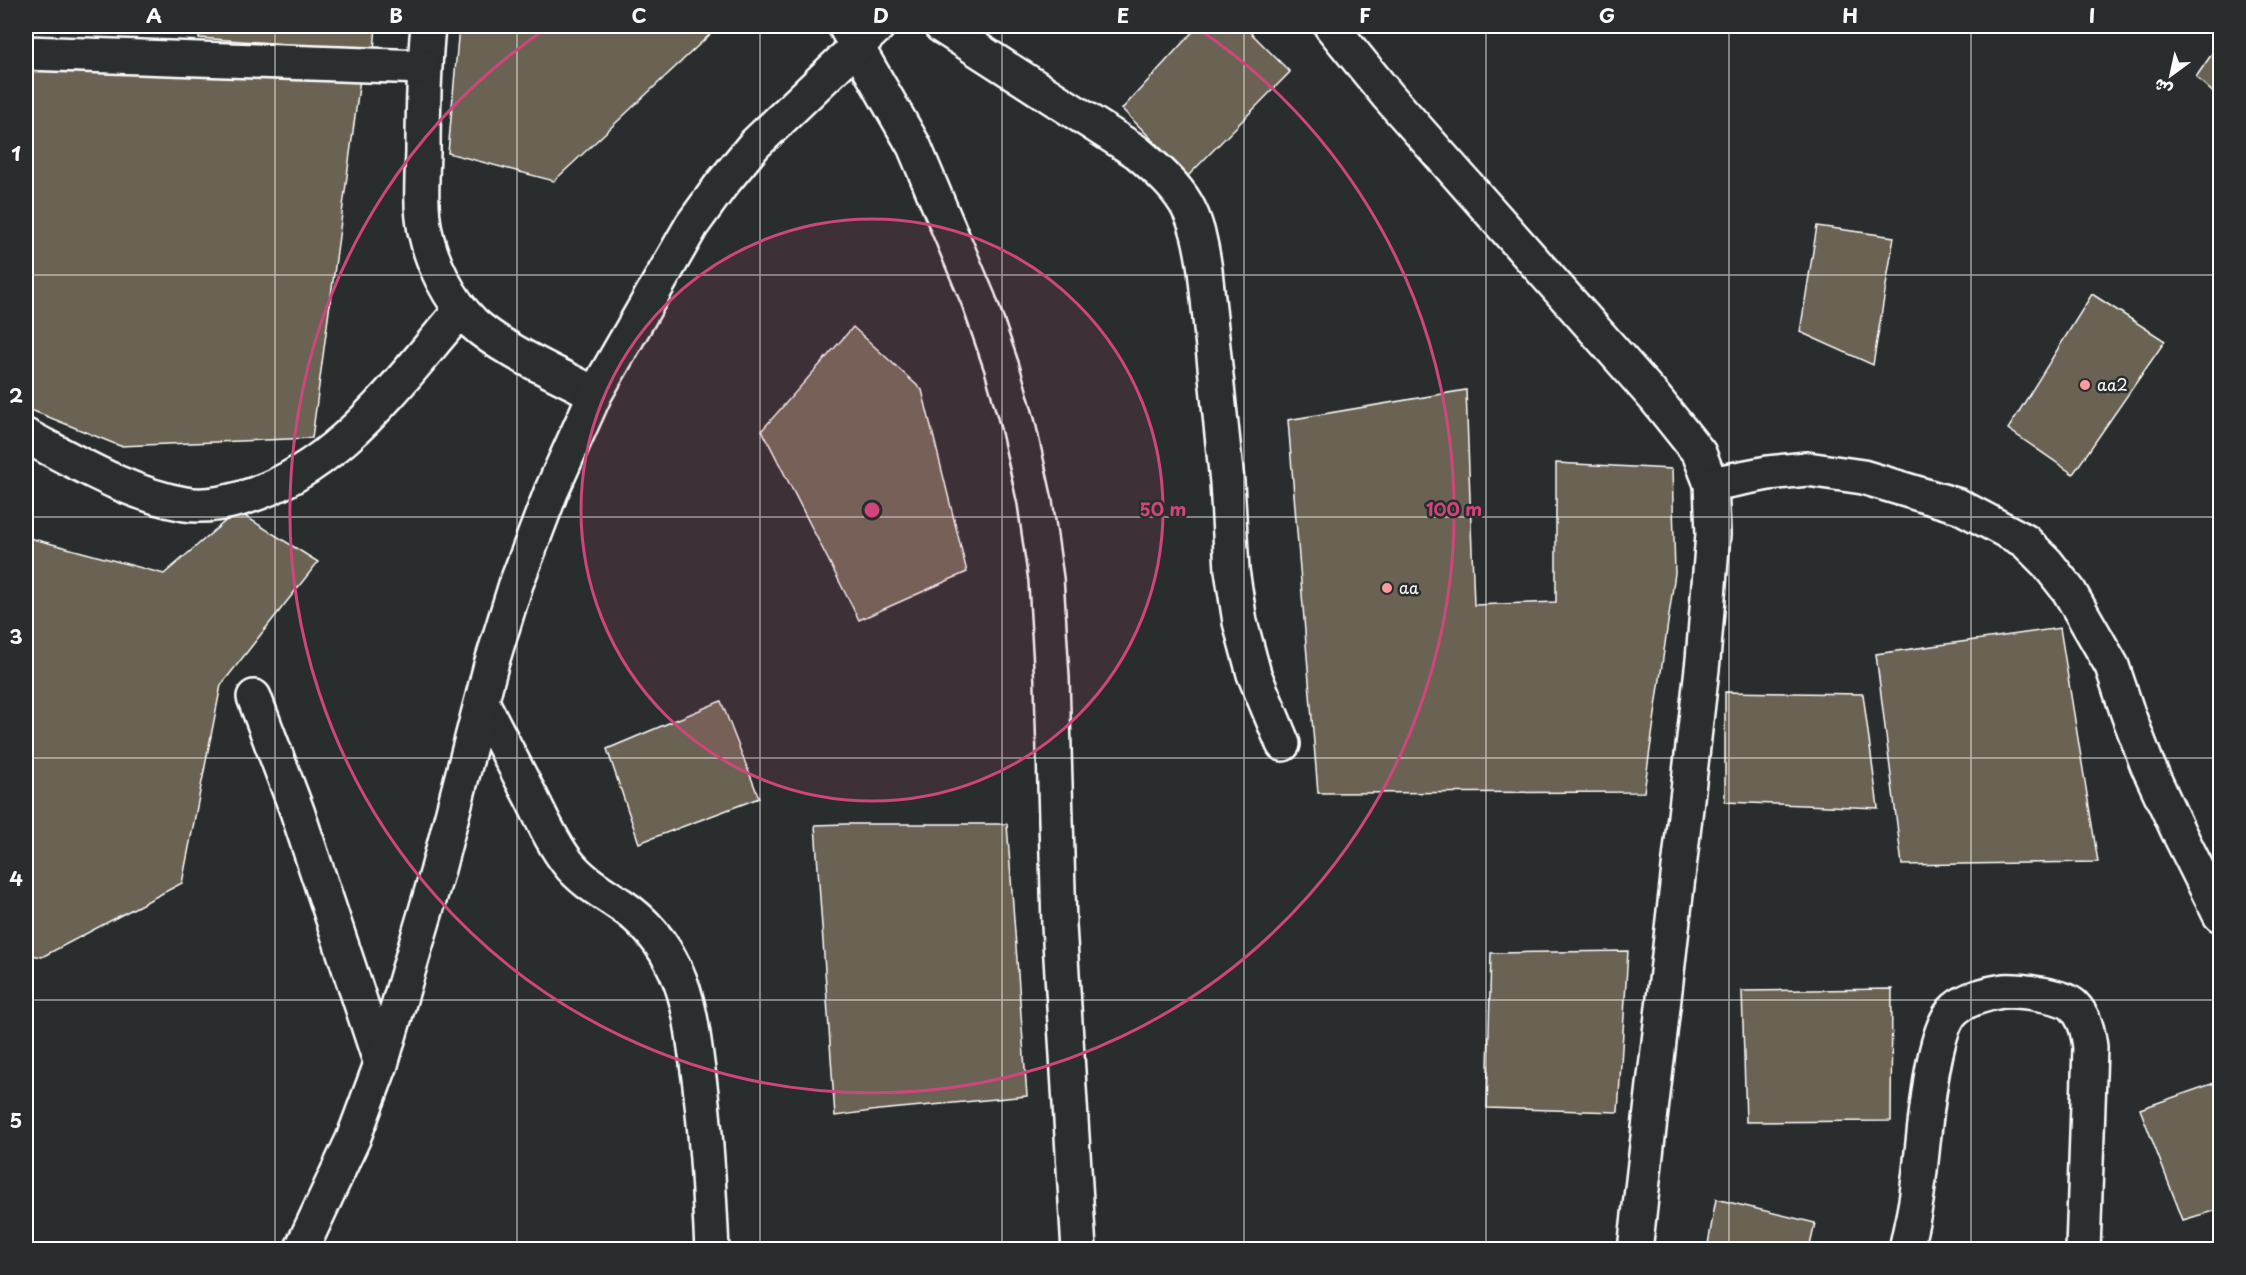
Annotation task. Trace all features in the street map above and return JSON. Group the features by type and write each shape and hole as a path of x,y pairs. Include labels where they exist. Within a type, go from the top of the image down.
{"street":[{"path":"428,26 424,67 422,192 425,231 444,285 474,324 491,336 596,394"},
{"path":"941,26 1137,152 1184,198 1194,218 1200,237 1205,270 1227,482 1232,570 1240,622 1254,674 1283,744"},
{"path":"1331,26 1388,96 1655,398 1699,453 1711,484 1713,534 1703,660 1635,1250"},
{"path":"301,1250 353,1139 381,1064 437,873 516,584 551,492 596,394 692,225 755,144 860,32 914,146 979,301 1002,368 1018,425 1035,502 1046,579 1052,679 1059,925 1079,1250"},
{"path":"26,53 424,67"},
{"path":"26,436 148,495 186,504 219,504 256,494 292,478 328,453 365,420 461,310"},
{"path":"1711,484 1768,473 1807,469 1863,477 1959,506 2025,541 2047,563 2069,591 2112,666 2147,764 2220,915"},
{"path":"254,697 297,811 381,1064"},
{"path":"482,702 549,833 567,862 584,880 645,925 663,947 676,971 685,995 693,1030 709,1174 711,1250"},
{"path":"1906,1250 1918,1190 1933,1065 1939,1038 1946,1022 1956,1009 1976,999 2004,991 2052,995 2063,999 2072,1004 2086,1026 2090,1047 2084,1250"}],"building":[{"path":"200,26 376,26 374,50 199,38"},
{"path":"459,26 719,26 554,181 448,153"},
{"path":"1198,26 1244,26 1290,72 1188,176 1122,109"},
{"path":"2220,42 2220,99 2196,77"},
{"path":"26,66 360,79 312,438 120,446 26,408"},
{"path":"1817,226 1894,237 1873,365 1800,332"},
{"name":"aa2","path":"2092,294 2165,341 2073,474 2008,429"},
{"path":"853,327 922,390 967,572 859,620 762,430"},
{"name":"aa","path":"1466,390 1474,605 1556,602 1556,463 1672,469 1675,573 1644,792 1318,793 1288,420"},
{"path":"237,511 318,562 221,685 182,883 42,957 26,954 26,537 164,574"},
{"path":"2060,628 2098,862 1902,865 1876,654"},
{"path":"1725,692 1863,694 1878,808 1725,802"},
{"path":"721,701 759,798 639,843 607,749"},
{"path":"1007,824 1027,1096 835,1116 815,825"},
{"path":"1628,951 1618,1112 1487,1108 1491,953"},
{"path":"1892,989 1891,1121 1746,1122 1742,991"},
{"path":"2220,1081 2220,1209 2183,1220 2140,1109"},
{"path":"1716,1199 1815,1223 1809,1250 1707,1250"}],"place":[{"name":"aa2","path":"2085,385"},
{"name":"aa","path":"1387,588"}]}
